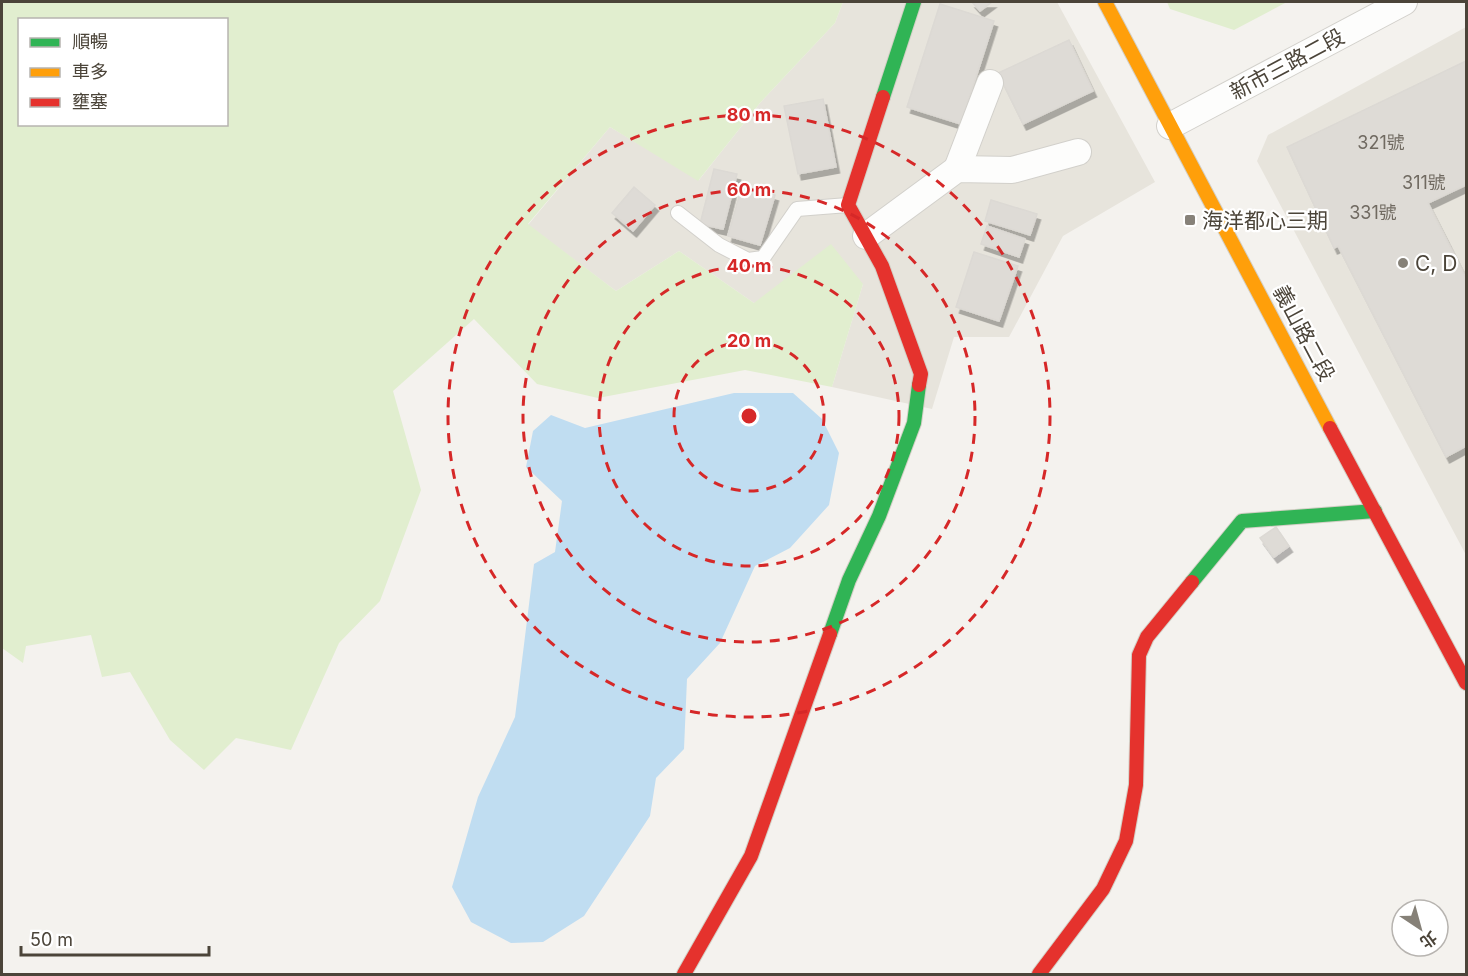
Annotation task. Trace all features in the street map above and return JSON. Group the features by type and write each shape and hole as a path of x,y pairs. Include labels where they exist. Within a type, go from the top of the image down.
{"street":[{"path":"684,975 751,856 849,580 879,516 914,423 921,374 882,266 848,205 914,2"},
{"name":"義山路二段","path":"1105,2 1467,683"},
{"name":"新市三路二段","path":"1170,126 1404,2"},
{"path":"866,236 957,170 990,83"},
{"path":"957,170 1012,170 1078,152"},
{"path":"1039,975 1103,889 1126,841 1136,785 1139,655 1147,637 1242,521 1375,511"}],"lane":[{"path":"678,213 719,245 748,260 763,258 797,210 848,205"}],"shaded area":[{"path":"843,2 1057,2 1155,182 1063,236 1009,337 954,337 932,409 832,387 863,284 754,303 679,251 616,291 528,225 610,127 699,180 760,103 835,23"},
{"name":"海洋都心三期","path":"1466,27 1466,555 1257,161 1268,135"}],"green space":[{"path":"2,2 843,2 835,23 760,103 698,181 610,127 528,224 616,291 679,251 754,303 831,244 863,284 832,387 745,370 598,398 537,384 474,319 393,391 421,490 380,601 339,643 291,750 236,738 204,770 170,740 130,672 102,677 91,635 26,646 23,663 2,648"},
{"path":"1167,2 1287,2 1234,30 1170,9"}],"water":[{"path":"734,393 793,393 822,419 839,453 829,505 790,548 755,566 720,643 687,679 684,749 656,778 650,816 584,916 543,942 511,943 471,922 452,887 478,797 515,717 534,564 555,552 562,501 526,467 533,431 551,415 585,428"}],"building":[{"path":"972,2 992,2 980,11"},
{"path":"940,4 994,21 961,124 907,107"},
{"path":"1069,40 1093,91 1023,124 998,73"},
{"name":"海洋都心三期","path":"1466,61 1466,185 1428,203 1466,278 1466,446 1446,457 1338,246 1334,248 1287,147"},
{"path":"823,99 836,167 798,174 784,106"},
{"path":"714,169 737,174 723,229 700,224"},
{"path":"742,186 775,195 760,245 728,236"},
{"path":"634,187 655,205 633,231 612,213"},
{"path":"991,200 1037,214 1030,235 985,221"},
{"path":"987,226 1025,239 1019,257 981,244"},
{"path":"974,252 1018,266 999,321 956,307"},
{"path":"1276,527 1289,546 1274,557 1260,538"}],"traffic: fast":[{"path":"883,97 914,2"},
{"path":"830,634 849,580 879,516 914,423 919,385"},
{"path":"1192,582 1242,521 1375,511"}],"traffic: slow":[{"path":"1105,2 1330,428"}],"traffic: jam":[{"path":"883,97 848,205 882,266 921,374 919,385"},
{"path":"1330,428 1466,683"},
{"path":"1039,974 1103,889 1126,841 1136,785 1139,655 1147,637 1192,582"},
{"path":"684,974 751,856 830,634"}],"place":[{"name":"海洋都心三期","path":"1190,220"},
{"name":"C, D","path":"1403,263"}]}
